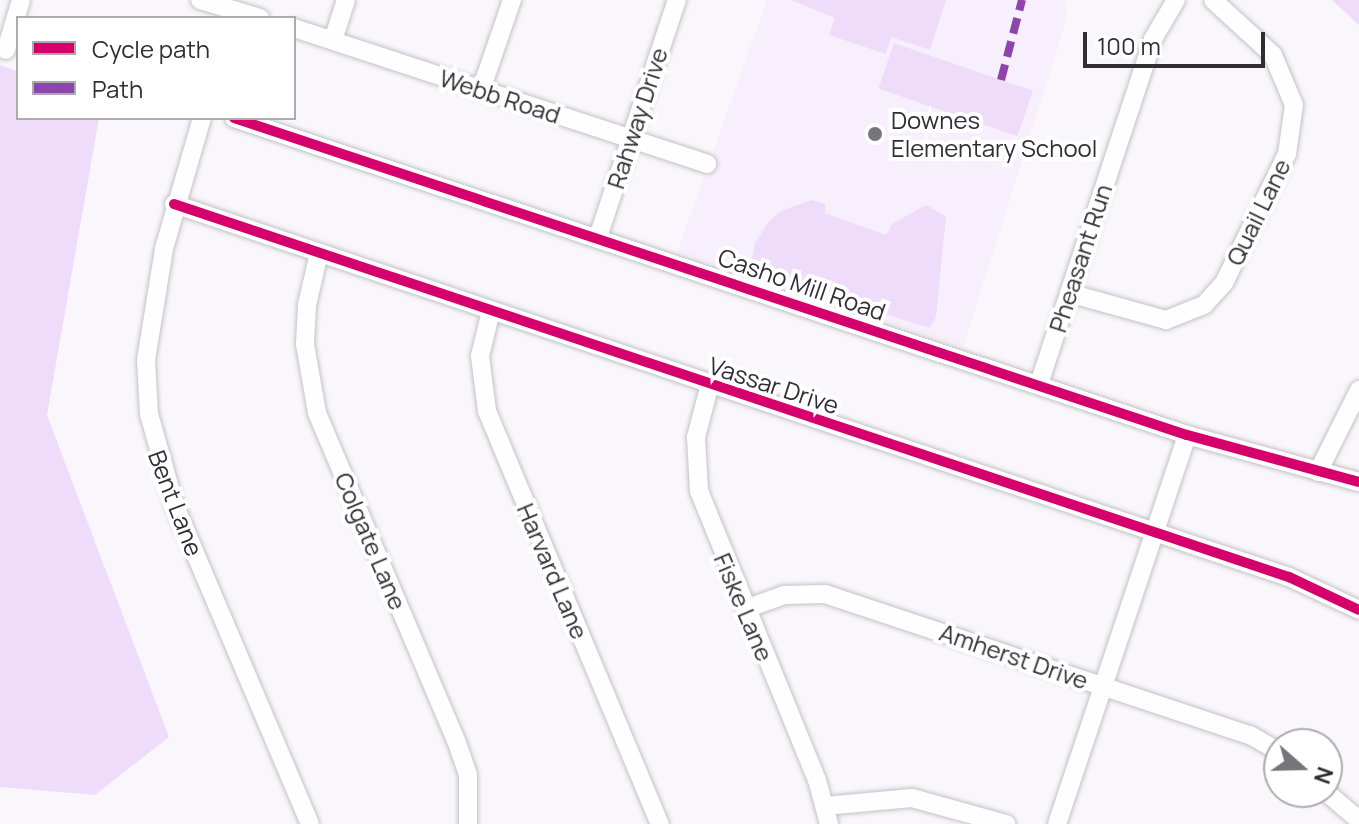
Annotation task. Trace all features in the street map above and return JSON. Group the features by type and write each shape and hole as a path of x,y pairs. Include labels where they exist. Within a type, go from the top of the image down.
{"street":[{"path":"200,0 253,16"},
{"path":"333,40 346,0"},
{"path":"481,90 512,0"},
{"name":"Rahway Drive","path":"598,237 677,0"},
{"name":"Pheasant Run","path":"1039,384 1153,39 1176,0"},
{"name":"Quail Lane","path":"1069,293 1139,316 1180,317 1215,295 1244,242 1287,154 1294,105 1273,55 1213,0"},
{"path":"8,51 16,20"},
{"name":"Webb Road","path":"296,29 707,164"},
{"name":"Bent Lane","path":"201,120 174,204 146,360 153,439 175,506 310,824"},
{"name":"Casho Mill Road","path":"240,120 1187,435 1359,482"},
{"name":"Vassar Drive","path":"174,204 1154,532 1311,586 1359,610"},
{"name":"Colgate Lane","path":"319,253 307,305 305,344 317,413 457,741 468,775 468,824"},
{"name":"Harvard Lane","path":"491,311 480,356 487,411 660,824"},
{"name":"Fiske Lane","path":"710,384 696,437 699,491 827,815"},
{"path":"1318,472 1358,388"},
{"path":"1057,824 1187,435"},
{"name":"Amherst Drive","path":"745,609 784,595 825,594 1250,735 1263,743"},
{"path":"827,815 912,798 1006,824"},
{"path":"1343,806 1359,820"}],"shaded area":[{"name":"Downes Elementary School","path":"767,0 1064,0 1068,15 963,348 677,252"},
{"path":"791,0 946,0 930,50 891,37 886,54 829,35 835,18"},
{"path":"1332,0 1359,0 1359,25"},
{"path":"894,43 1033,91 1017,136 878,88"},
{"path":"0,65 16,70 16,120 99,120 47,415 169,737 95,795 0,787"},
{"path":"812,200 825,204 825,213 886,235 892,224 926,205 946,216 936,317 930,328 759,275 751,267 755,243 769,221 783,210"}],"marked path":[{"path":"1001,80 1022,0"}],"cycle path":[{"path":"240,120 1187,435 1359,482"},
{"path":"174,204 1289,577 1359,610"}],"place":[{"name":"Downes Elementary School","path":"875,134"}]}
